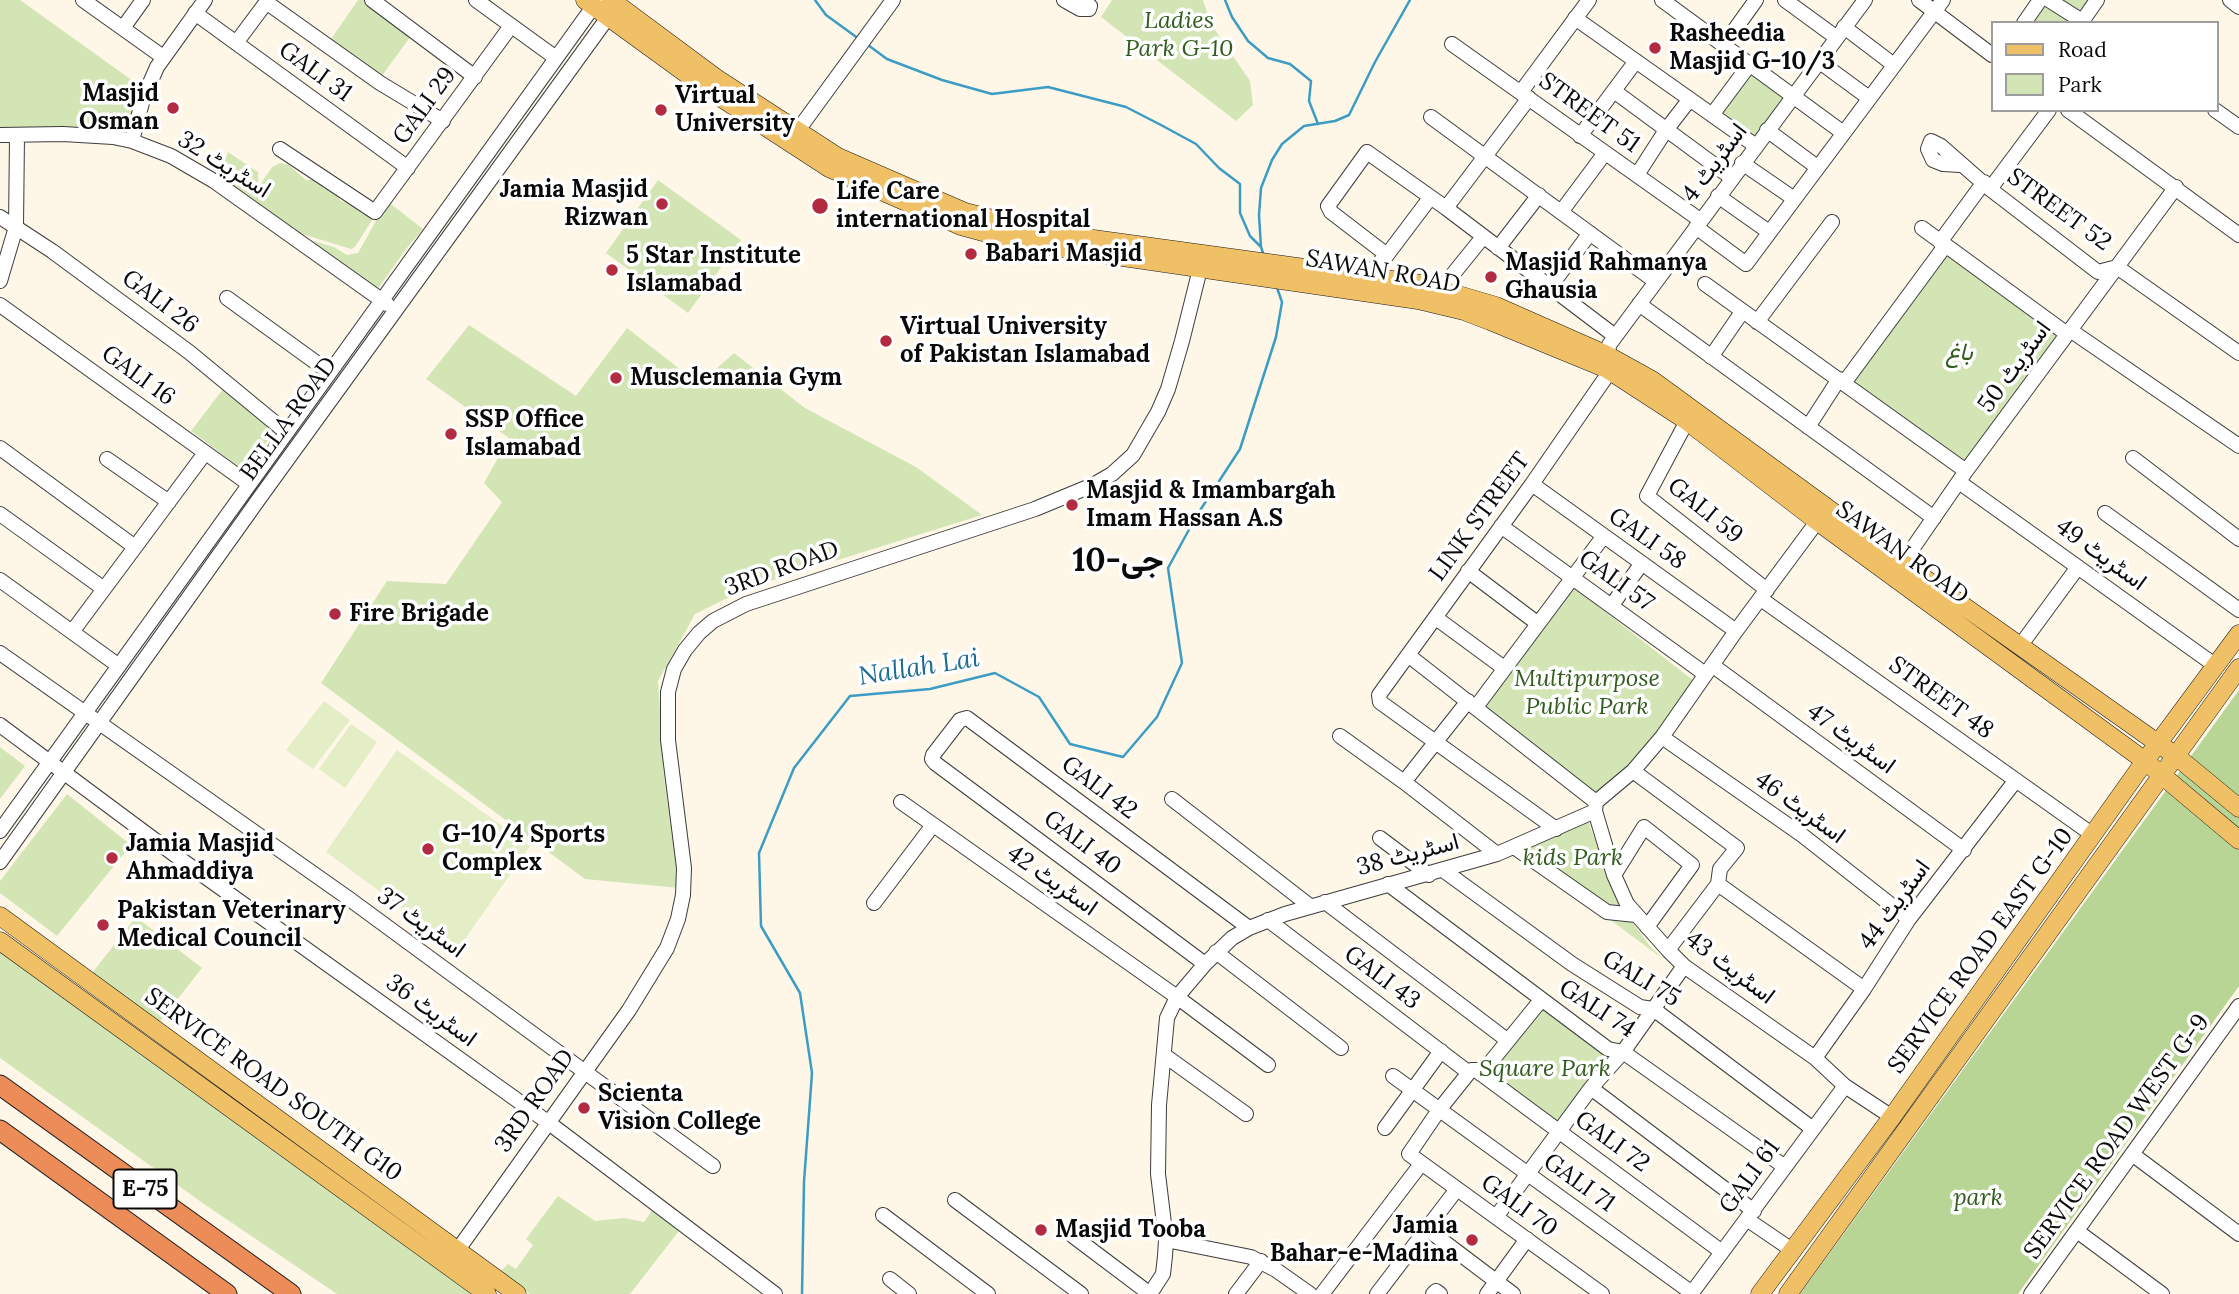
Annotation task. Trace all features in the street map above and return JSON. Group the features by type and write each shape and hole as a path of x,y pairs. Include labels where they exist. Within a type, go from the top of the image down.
{"highway":[{"name":"E-75","path":"0,1085 291,1294"},
{"name":"E-75","path":"0,1130 227,1294"}],"main road":[{"name":"SAWAN ROAD","path":"592,2 612,7 716,78 793,137 965,212 1024,227 1203,260 1323,278 1464,311 1652,380 1822,515"},
{"name":"SAWAN ROAD","path":"1323,278 1367,275 1441,289 1496,306 1607,362 1898,570 2163,775 2239,840"},
{"name":"SAWAN ROAD","path":"1898,570 2020,646 2176,756 2239,808"},
{"name":"SERVICE ROAD EAST G-10","path":"1760,1294 1892,1117 2145,761 2239,634"},
{"name":"SERVICE ROAD EAST G-10","path":"1788,1294 2239,668"},
{"name":"SERVICE ROAD SOUTH G10","path":"0,916 517,1294"},
{"name":"SERVICE ROAD SOUTH G10","path":"0,941 487,1294"},
{"path":"103,1015 114,1000"}],"street":[{"path":"83,0 163,57"},
{"path":"122,28 143,0"},
{"path":"132,141 143,99 163,57 205,0"},
{"path":"372,0 475,77"},
{"path":"476,0 556,58"},
{"path":"793,137 893,0"},
{"path":"1064,0 1080,9 1089,9 1090,6 1082,0"},
{"path":"1446,208 1485,156 1589,0"},
{"path":"1664,0 1723,47 1842,132"},
{"path":"1723,47 1756,0"},
{"path":"1785,0 1894,65"},
{"name":"اسٹریٹ 4","path":"1607,362 1609,345 1615,336 1865,0"},
{"path":"1919,0 1939,6 1990,53"},
{"path":"2025,21 2040,0"},
{"path":"2049,0 2085,21 2097,0"},
{"path":"2230,0 2239,7"},
{"path":"236,43 267,1 380,83 443,121"},
{"name":"BELLA ROAD","path":"0,831 556,58 592,2"},
{"path":"1718,196 1769,232 1939,6"},
{"name":"BELLA ROAD","path":"0,862 62,772 397,311 612,7"},
{"name":"GALI 31","path":"195,13 408,167"},
{"path":"1575,18 1756,146"},
{"name":"GALI 29","path":"280,149 375,212 511,26"},
{"name":"STREET 51","path":"1452,44 1637,176 1746,264 1769,232"},
{"path":"1580,135 1636,61"},
{"path":"1820,62 1869,97"},
{"path":"1712,115 1749,64"},
{"path":"1614,91 1732,178"},
{"path":"1637,176 1666,130 1690,99"},
{"path":"1808,427 1942,244 2047,112"},
{"path":"2071,112 2239,236"},
{"path":"2218,112 2239,127"},
{"path":"1431,117 1656,281"},
{"path":"1767,130 1817,167"},
{"name":"اسٹریٹ 32","path":"0,135 79,134 132,141 181,161 201,172 397,311"},
{"path":"501,135 515,146"},
{"path":"0,281 16,227 17,136"},
{"name":"STREET 52","path":"1960,165 1943,164 1933,160 1928,149 1931,141 1941,146 2098,272 2117,267 2239,353"},
{"path":"1387,255 1331,212 1328,206 1364,154 1370,153 1446,208 1615,336"},
{"path":"1561,212 1605,153"},
{"path":"1742,163 1793,198"},
{"name":"اسٹریٹ 50","path":"1898,570 1962,477 2176,187"},
{"path":"1498,248 1539,195"},
{"path":"1367,275 1387,255 1430,198"},
{"name":"GALI 26","path":"0,217 52,251 189,352 286,432"},
{"path":"1757,322 1832,222"},
{"path":"1922,228 2068,332 2239,446"},
{"path":"1550,287 1590,233"},
{"path":"1441,289 1483,237"},
{"name":"3RD ROAD","path":"457,1251 655,971 667,948 678,919 683,895 684,868 668,740 668,692 674,669 685,650 713,621 746,604 1035,509 1082,491 1112,474 1133,454 1158,412 1175,365 1203,260"},
{"name":"اسٹریٹ 49","path":"1705,284 1841,381 2078,567 2216,666"},
{"path":"227,298 329,372"},
{"path":"1639,304 1934,518"},
{"name":"GALI 16","path":"0,305 249,484"},
{"path":"1711,357 1742,312"},
{"name":"LINK STREET","path":"1435,742 1378,699 1379,695 1606,377 1607,362"},
{"path":"296,418 310,429"},
{"name":"GALI 59","path":"1687,421 1647,496 1764,594"},
{"path":"0,448 135,547"},
{"path":"72,632 205,453"},
{"path":"2133,458 2239,539"},
{"path":"107,459 169,502"},
{"name":"GALI 58","path":"1532,484 1735,631"},
{"path":"2105,513 2239,610"},
{"path":"0,514 104,589"},
{"name":"اسٹریٹ 38","path":"1150,1294 1163,1274 1166,1240 1158,1174 1159,1105 1167,1018 1177,997 1205,964 1232,938 1249,928 1310,906 1497,853 1556,829 1596,807 1633,771 1662,737 1735,631 1822,515"},
{"path":"222,523 235,532"},
{"name":"GALI 57","path":"1501,526 1708,669"},
{"path":"1404,782 1435,742 1504,668 1603,537"},
{"path":"1612,605 1642,563"},
{"path":"2020,646 2078,567"},
{"path":"1468,571 1538,623"},
{"path":"0,580 119,666"},
{"name":"STREET 48","path":"1764,594 2094,835"},
{"path":"1436,618 1504,668"},
{"name":"اسٹریٹ 37","path":"0,653 360,906 713,1166"},
{"path":"1408,655 1472,704 1596,807"},
{"name":"اسٹریٹ 47","path":"1708,669 1964,850"},
{"name":"GALI 42","path":"932,759 960,720 967,718 1249,928"},
{"name":"اسٹریٹ 36","path":"0,725 548,1123 773,1292"},
{"path":"1340,736 1497,853"},
{"name":"اسٹریٹ 46","path":"1662,737 1802,835 1909,919"},
{"path":"1435,742 1556,829"},
{"name":"GALI 40","path":"932,759 1205,964"},
{"path":"1633,771 1737,848 1720,869 1718,884 1668,950"},
{"name":"اسٹریٹ 44","path":"1815,1058 1909,919 2016,780"},
{"path":"1172,799 1310,906"},
{"name":"اسٹریٹ 42","path":"901,802 1177,997 1268,1065"},
{"name":"اسٹریٹ 43","path":"1596,807 1614,875 1627,904 1668,950 1684,966 1815,1058 1845,1086 1892,1117"},
{"path":"874,903 933,825"},
{"path":"1614,875 1644,827 1692,865 1647,927"},
{"name":"GALI 75","path":"1380,838 1640,1007 1653,1009 1813,1129"},
{"path":"1514,847 1607,912 1636,915"},
{"name":"GALI 74","path":"1388,884 1608,1049 1623,1052 1785,1167"},
{"path":"1718,884 1864,989"},
{"path":"1325,902 1507,1040"},
{"name":"GALI 43","path":"1269,920 1441,1052 1474,1072"},
{"path":"1216,952 1341,1048"},
{"path":"1496,1217 1591,1088 1623,1052 1684,966"},
{"path":"1439,1110 1507,1040 1537,1004 1543,1002"},
{"name":"SERVICE ROAD WEST G-9","path":"2036,1292 2239,1006"},
{"path":"1385,1128 1441,1052"},
{"path":"1164,1055 1246,1114"},
{"name":"GALI 72","path":"1474,1072 1722,1252"},
{"name":"GALI 71","path":"1393,1076 1692,1293"},
{"name":"GALI 61","path":"1692,1293 1845,1086"},
{"path":"1591,1088 1792,1250"},
{"name":"GALI 70","path":"1439,1110 1409,1154 1602,1294"},
{"path":"2132,1154 2239,1234"},
{"path":"1322,1294 1422,1164"},
{"path":"1377,1294 1457,1189"},
{"path":"955,1200 1081,1294"},
{"path":"883,1215 988,1294"},
{"path":"1427,1229 1513,1294"},
{"path":"1077,1230 1073,1236 1150,1294"},
{"path":"2077,1231 2162,1294"},
{"path":"1486,1294 1527,1239"},
{"path":"1166,1240 1261,1261 1294,1289 1310,1294"},
{"path":"1236,1294 1261,1261"},
{"path":"890,1279 909,1294"},
{"path":"1433,1294 1436,1291 1440,1294"}],"green space":[{"path":"0,0 20,0 147,91 132,141 0,135"},
{"path":"358,0 368,0 413,33 379,80 329,42"},
{"name":"Ladies Park G-10","path":"1112,0 1203,0 1211,24 1250,81 1253,105 1236,121 1101,17"},
{"path":"2045,0 2095,0 2082,21 2029,21"},
{"path":"1749,67 1791,97 1755,144 1717,114"},
{"path":"228,152 258,172 259,192 262,191 260,185 272,167 280,163 289,165 306,180 313,176 319,178 323,188 336,194 341,201 358,207 362,214 366,213 372,220 351,249 292,231 226,184 221,174"},
{"path":"658,180 741,240 688,313 606,253"},
{"path":"387,201 423,229 375,293 308,244 310,240 334,247 347,255 358,253"},
{"name":"باغ","path":"1947,250 2062,335 1965,465 1848,382"},
{"path":"469,325 576,396 627,328 699,384 734,353 805,408 916,467 982,515 748,588 695,614 658,681 664,776 679,888 585,879 321,683 387,581 446,584 502,502 484,483 509,438 426,379"},
{"path":"223,389 276,429 245,471 191,431"},
{"name":"Multipurpose Public Park","path":"1572,586 1694,681 1637,759 1596,795 1482,707"},
{"name":"park","path":"2239,690 2239,986 2018,1294 1800,1294"},
{"path":"324,701 350,720 313,769 286,750"},
{"path":"351,724 377,742 345,788 319,769"},
{"path":"0,747 25,766 0,799"},
{"name":"G-10/4 Sports Complex","path":"397,750 530,846 458,949 326,852"},
{"path":"67,794 131,845 57,936 0,893 0,881"},
{"name":"kids Park","path":"1586,815 1602,860 1630,919 1663,959 1517,851"},
{"path":"136,917 202,968 158,1024 92,973"},
{"path":"0,949 479,1294 337,1294 204,1204 0,1058"},
{"name":"Square Park","path":"1535,1005 1611,1057 1554,1135 1479,1081"},
{"path":"558,1196 595,1221 624,1218 644,1222 655,1206 682,1227 630,1294 530,1294 500,1272 508,1264 516,1269 533,1245 526,1239"}],"waterway":[{"path":"815,0 826,15 859,39"},
{"path":"1225,0 1232,17 1248,41 1268,58 1290,64 1311,81 1309,101 1318,124"},
{"path":"1264,256 1259,215 1261,188 1272,160 1282,144 1304,126 1335,121 1349,115 1410,0"},
{"path":"868,45 887,59 942,80 992,94 1048,87 1126,107 1196,144 1219,168 1240,184 1240,213 1250,236 1261,247"},
{"name":"Nallah Lai","path":"802,1294 804,1182 812,1073 800,993 761,926 759,853 794,768 850,696 930,689 995,673 1039,697 1070,744 1123,757 1157,717 1182,663 1168,568 1197,515 1240,449 1276,337 1282,302 1276,285"}],"place":[{"name":"Rasheedia Masjid G-10/3","path":"1655,48"},
{"name":"Masjid Osman","path":"173,108"},
{"name":"Virtual University","path":"661,110"},
{"name":"Jamia Masjid Rizwan","path":"662,204"},
{"name":"Life Care international Hospital","path":"820,206"},
{"name":"Babari Masjid","path":"971,254"},
{"name":"5 Star Institute Islamabad","path":"612,270"},
{"name":"Masjid Rahmanya Ghausia","path":"1491,277"},
{"name":"Virtual University of Pakistan Islamabad","path":"886,341"},
{"name":"Musclemania Gym","path":"616,378"},
{"name":"SSP Office Islamabad","path":"451,434"},
{"name":"Masjid & Imambargah Imam Hassan A.S","path":"1072,505"},
{"name":"Fire Brigade","path":"335,614"},
{"name":"G-10/4 Sports Complex","path":"428,849"},
{"name":"Jamia Masjid Ahmaddiya","path":"112,858"},
{"name":"Pakistan Veterinary Medical Council","path":"103,925"},
{"name":"Scienta Vision College","path":"584,1108"},
{"name":"Masjid Tooba","path":"1041,1230"},
{"name":"Jamia Bahar-e-Madina","path":"1472,1240"}],"district":[{"name":"جی-10","path":"1118,562"}]}
